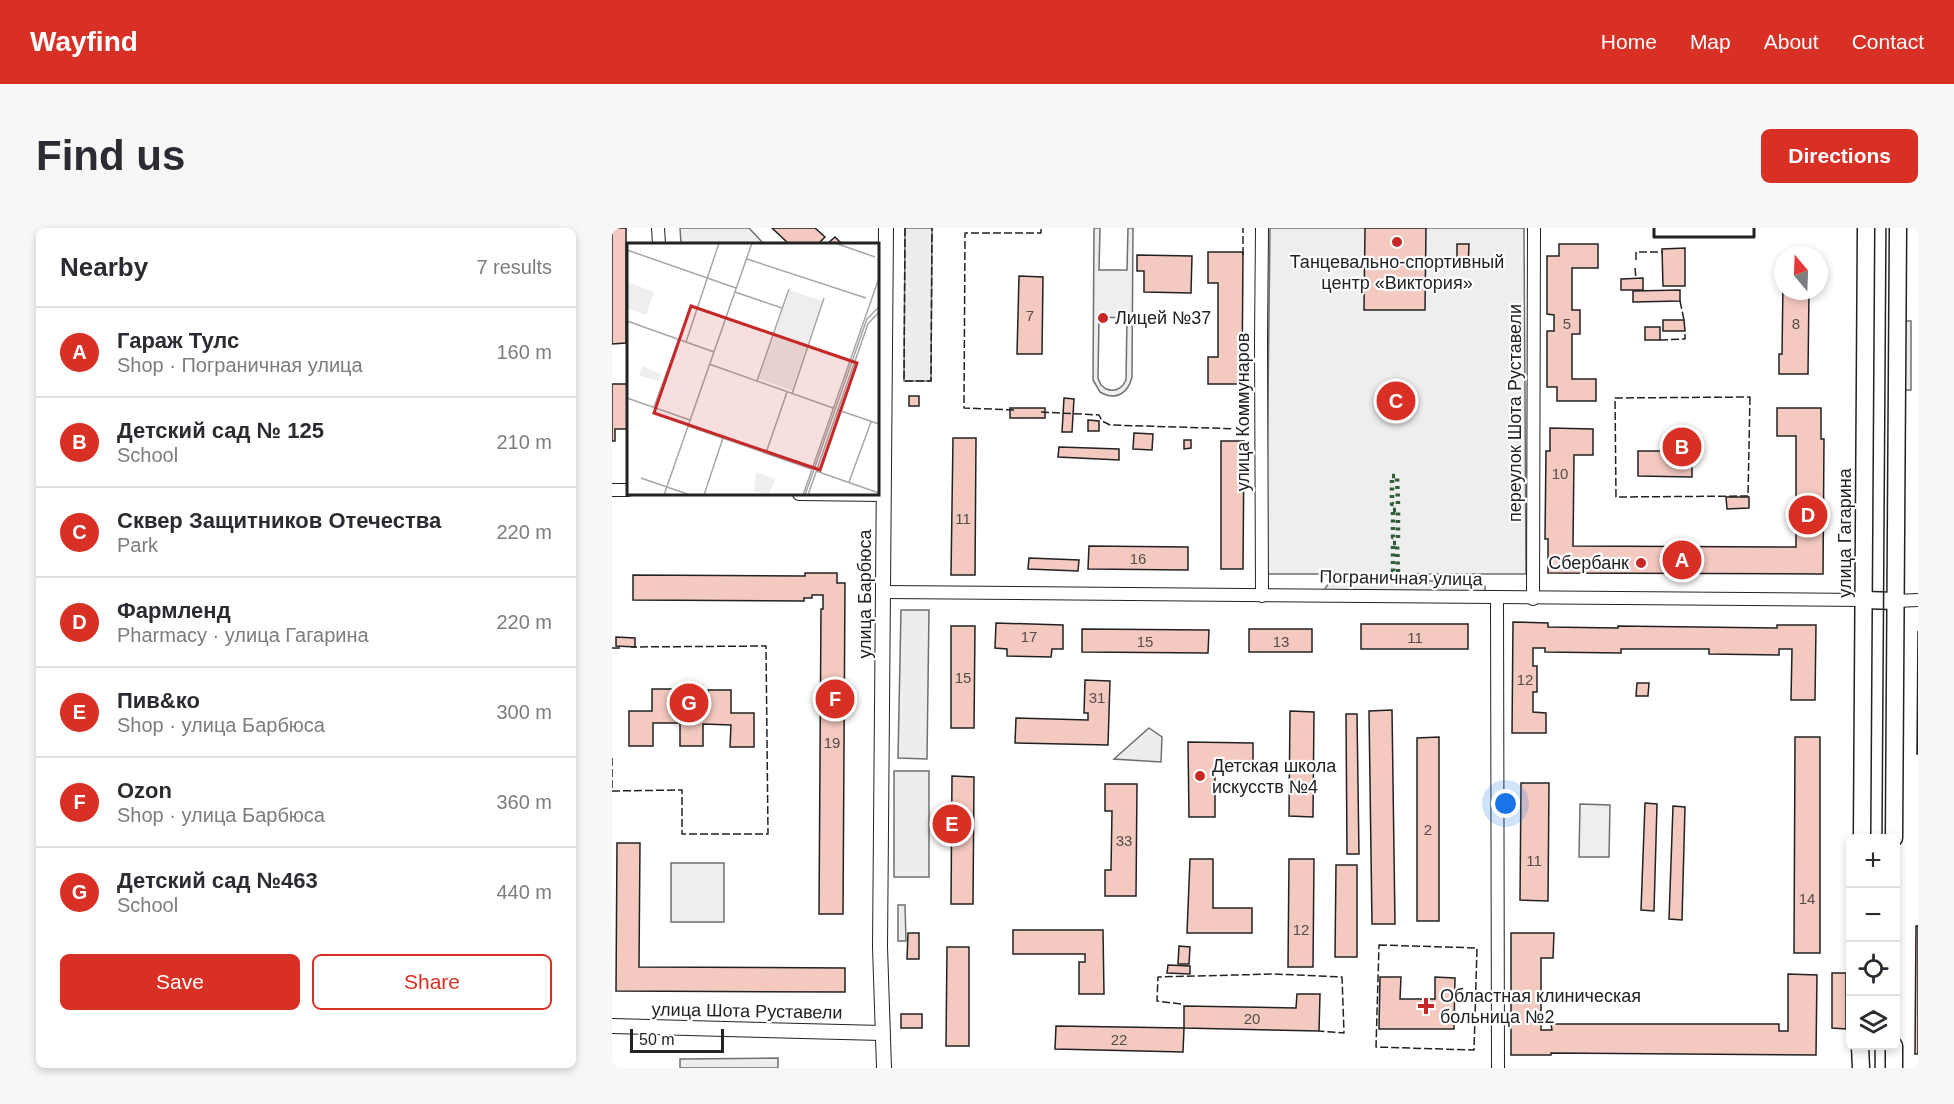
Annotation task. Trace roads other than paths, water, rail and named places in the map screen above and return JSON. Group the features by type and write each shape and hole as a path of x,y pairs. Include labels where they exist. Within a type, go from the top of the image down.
{"main road":[{"name":"улица Гагарина","path":"1862,834 1866,228"},
{"path":"1894,834 1898,228"},
{"name":"Пограничная улица","path":"1864,600 1896,601"},
{"path":"1860,1050 1861,1068"},
{"path":"1894,1050 1894,1068"}],"street":[{"name":"улица Барбюса","path":"884,1068 880,937 886,228"},
{"name":"улица Коммунаров","path":"1262,596 1263,228"},
{"name":"переулок Шота Руставели","path":"1533,599 1534,228"},
{"path":"879,495 884,495"},
{"name":"Пограничная улица","path":"883,592 1864,600"},
{"path":"1497,598 1498,1068"},
{"name":"Пограничная улица","path":"1896,601 1918,600"},
{"name":"улица Шота Руставели","path":"612,1026 882,1033"}],"tram line":[{"path":"1882,834 1886,228"},
{"path":"1875,1050 1875,1068"}],"place":[{"name":"Танцевально-спортивный центр «Виктория»","path":"1397,242"},
{"name":"Лицей №37","path":"1103,318"},
{"name":"Сквер Защитников Отечества","path":"1396,401"},
{"name":"Детский сад № 125","path":"1682,447"},
{"name":"Фармленд","path":"1808,515"},
{"name":"Гараж Тулс","path":"1682,560"},
{"name":"Сбербанк","path":"1641,563"},
{"name":"Ozon","path":"835,699"},
{"name":"Детский сад №463","path":"689,703"},
{"name":"Детская школа искусств №4","path":"1200,776"},
{"name":"Пив&ко","path":"952,824"},
{"name":"Областная клиническая больница №2","path":"1426,1006"}]}
